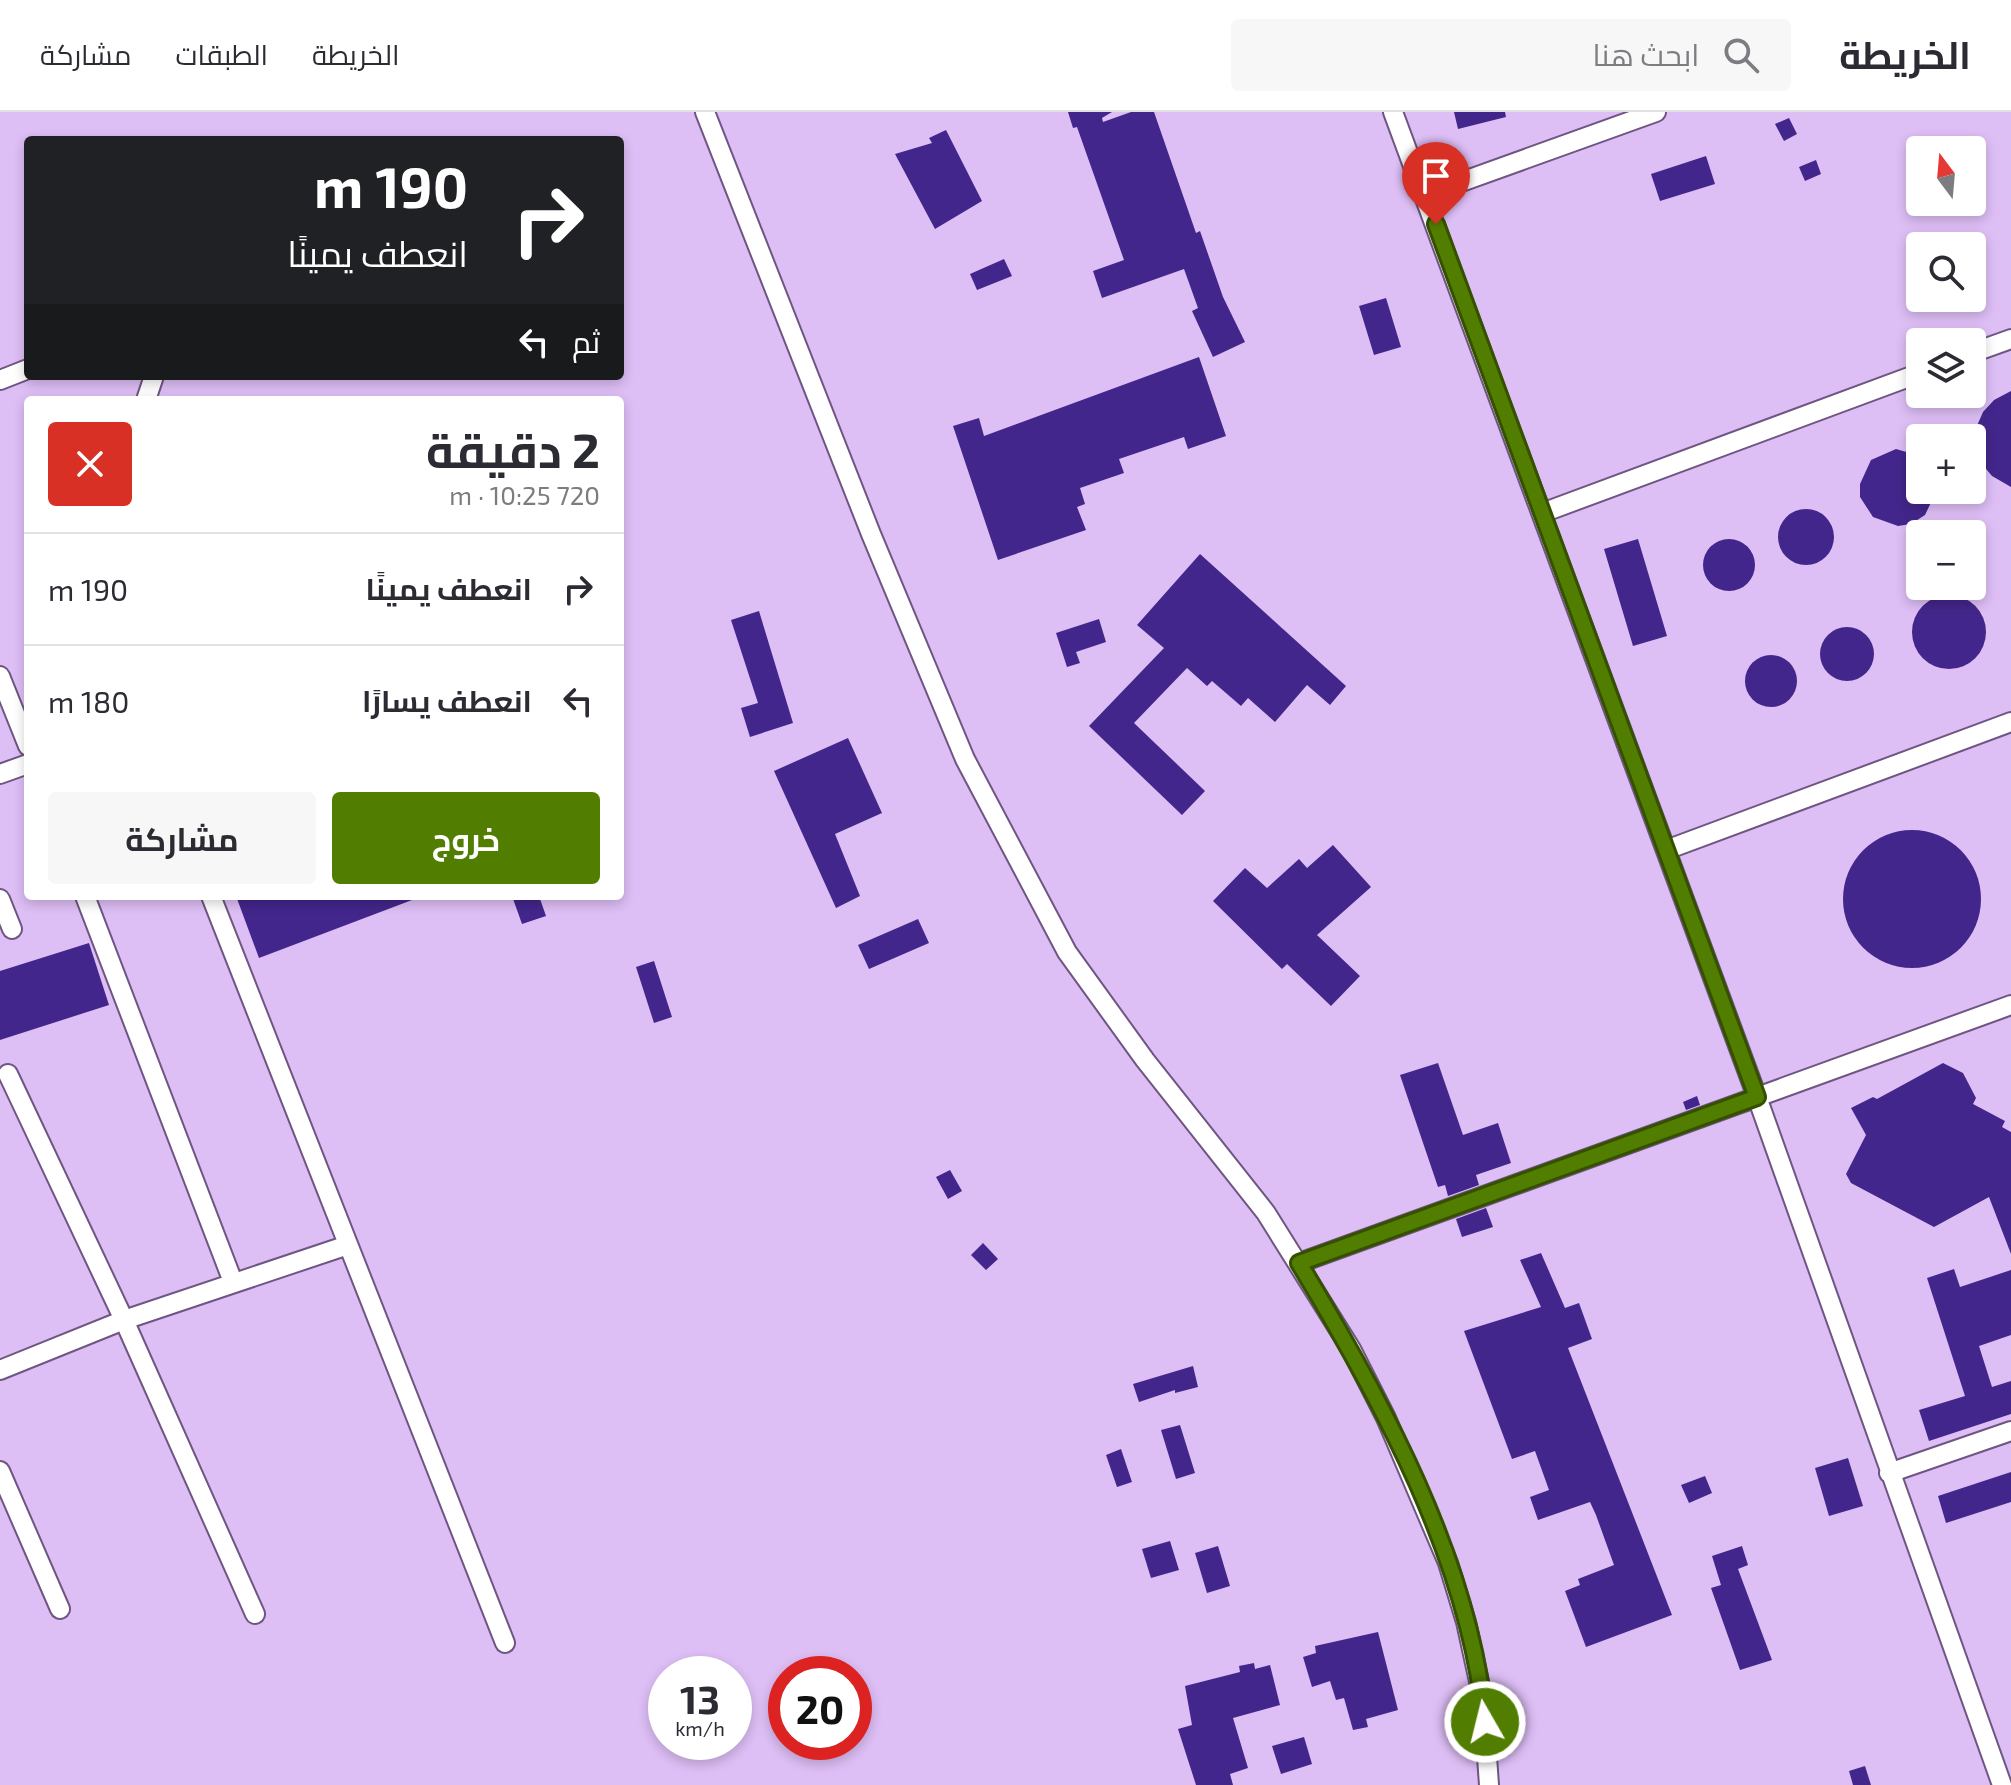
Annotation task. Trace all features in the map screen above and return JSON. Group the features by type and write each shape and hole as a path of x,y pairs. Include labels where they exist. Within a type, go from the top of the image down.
{"lane":[{"path":"705,112 871,534 965,759 1067,952 1145,1060 1266,1213 1351,1349 1386,1418 1448,1563 1466,1622 1483,1700 1489,1785"},
{"path":"1393,112 1757,1097 1889,1473 2003,1760 2002,1785"},
{"path":"1425,195 1656,112"},
{"path":"1986,348 2011,339"},
{"path":"0,380 24,371"},
{"path":"1542,513 1906,378"},
{"path":"0,676 24,736"},
{"path":"1666,850 2011,722"},
{"path":"0,774 24,765"},
{"path":"0,899 12,929"},
{"path":"87,900 233,1282"},
{"path":"213,900 505,1643"},
{"path":"1299,1263 2011,1005"},
{"path":"8,1074 124,1320 255,1614"},
{"path":"0,1370 124,1320 348,1245"},
{"path":"1889,1473 2011,1431"},
{"path":"0,1471 60,1609"}],"shaded area":[{"path":"0,112 2011,112 2011,1785 0,1785"}],"building":[{"path":"1068,112 1112,112 1102,118 1103,122 1131,112 1154,112 1196,233 1200,231 1223,297 1245,342 1213,357 1192,311 1198,308 1184,269 1102,298 1093,271 1124,260 1077,127 1073,128"},
{"path":"1454,112 1505,112 1506,117 1458,129"},
{"path":"1789,118 1797,134 1784,141 1775,124"},
{"path":"946,130 982,201 935,229 895,154 932,143 929,138"},
{"path":"1706,156 1715,184 1660,201 1651,174"},
{"path":"1816,160 1821,174 1805,181 1799,167"},
{"path":"1004,259 1012,276 977,290 970,274"},
{"path":"1386,298 1401,347 1374,355 1359,306"},
{"path":"1199,357 1226,436 1188,449 1184,437 1119,459 1124,473 1080,488 1085,504 1077,507 1086,530 998,560 953,426 979,418 984,436"},
{"path":"2011,391 2011,487 1986,469 1986,424 1978,424 1994,400"},
{"path":"1896,449 1906,452 1906,504 1930,504 1925,515 1917,520 1906,520 1906,525 1898,526 1873,517 1860,497 1860,484 1871,460"},
{"path":"1806,509 1826,517 1834,537 1826,557 1806,565 1786,557 1778,537 1786,517"},
{"path":"1638,539 1667,636 1633,646 1604,549"},
{"path":"1729,539 1747,547 1755,565 1747,583 1729,591 1711,583 1703,565 1711,547"},
{"path":"1200,554 1346,686 1330,705 1307,685 1275,722 1248,698 1241,706 1212,681 1207,686 1187,668 1134,723 1205,791 1182,815 1089,726 1164,648 1137,625"},
{"path":"1932,600 1966,600 1975,606 1985,625 1983,646 1975,658 1956,668 1935,666 1923,658 1913,639 1915,618 1923,606"},
{"path":"759,611 793,723 750,737 741,708 758,703 731,620"},
{"path":"1099,619 1106,642 1076,652 1080,663 1067,667 1056,633"},
{"path":"1847,627 1866,635 1874,654 1866,673 1847,681 1828,673 1820,654 1828,635"},
{"path":"1771,655 1790,662 1797,681 1790,700 1771,707 1752,700 1745,681 1752,662"},
{"path":"848,738 882,813 835,834 860,896 836,908 774,771"},
{"path":"1912,830 1939,835 1961,850 1976,872 1981,899 1976,926 1961,948 1939,963 1912,968 1885,963 1863,948 1848,926 1843,899 1848,872 1863,850 1885,835"},
{"path":"1333,845 1371,887 1317,935 1360,976 1331,1006 1287,964 1282,969 1213,901 1245,868 1267,888 1299,859 1307,868"},
{"path":"237,900 412,900 259,958"},
{"path":"513,900 540,900 546,916 522,924"},
{"path":"918,919 929,943 869,969 858,945"},
{"path":"89,943 109,1005 0,1040 0,971"},
{"path":"654,961 672,1017 654,1023 636,967"},
{"path":"1438,1063 1463,1135 1498,1123 1511,1163 1476,1175 1479,1185 1448,1196 1445,1185 1438,1187 1400,1075"},
{"path":"1943,1063 1963,1073 1976,1098 1973,1104 2005,1121 2002,1127 2011,1132 2011,1254 1989,1197 1934,1227 1851,1183 1846,1174 1866,1135 1851,1108 1873,1097 1877,1099"},
{"path":"1697,1096 1700,1105 1686,1110 1683,1102"},
{"path":"950,1170 962,1191 948,1199 936,1177"},
{"path":"1486,1208 1493,1227 1462,1237 1456,1219"},
{"path":"983,1243 998,1259 986,1270 971,1255"},
{"path":"1541,1253 1565,1308 1579,1303 1592,1339 1568,1348 1672,1615 1586,1647 1565,1591 1580,1585 1578,1579 1614,1565 1596,1515 1590,1502 1538,1520 1530,1497 1549,1490 1535,1451 1512,1459 1464,1331 1541,1307 1520,1260"},
{"path":"1954,1269 1960,1287 2011,1270 2011,1335 1979,1346 1992,1387 2011,1381 2011,1414 1929,1441 1919,1410 1965,1396 1927,1278"},
{"path":"1193,1366 1198,1387 1175,1393 1175,1390 1139,1402 1133,1384"},
{"path":"1180,1425 1195,1473 1176,1479 1161,1430"},
{"path":"1121,1449 1132,1482 1117,1487 1106,1455"},
{"path":"1848,1458 1863,1506 1829,1516 1815,1468"},
{"path":"2011,1472 2011,1502 1946,1523 1938,1496"},
{"path":"1705,1476 1712,1493 1689,1503 1681,1485"},
{"path":"1170,1541 1179,1570 1151,1578 1142,1549"},
{"path":"1218,1546 1230,1586 1207,1593 1195,1553"},
{"path":"1742,1546 1748,1565 1738,1569 1772,1660 1740,1670 1711,1588 1721,1585 1712,1556"},
{"path":"1378,1632 1398,1710 1366,1719 1368,1727 1353,1730 1344,1698 1336,1700 1330,1681 1312,1687 1303,1657 1316,1653 1315,1646"},
{"path":"1254,1663 1255,1669 1270,1665 1280,1705 1233,1718 1248,1768 1230,1774 1233,1785 1196,1785 1178,1729 1192,1725 1185,1686 1240,1672 1239,1666"},
{"path":"1304,1737 1312,1764 1281,1774 1272,1746"},
{"path":"1865,1766 1871,1785 1853,1785 1849,1771"}],"route":[{"path":"1436,224 1757,1097 1299,1263 1351,1349 1386,1418 1448,1563 1466,1622 1485,1722"}]}
